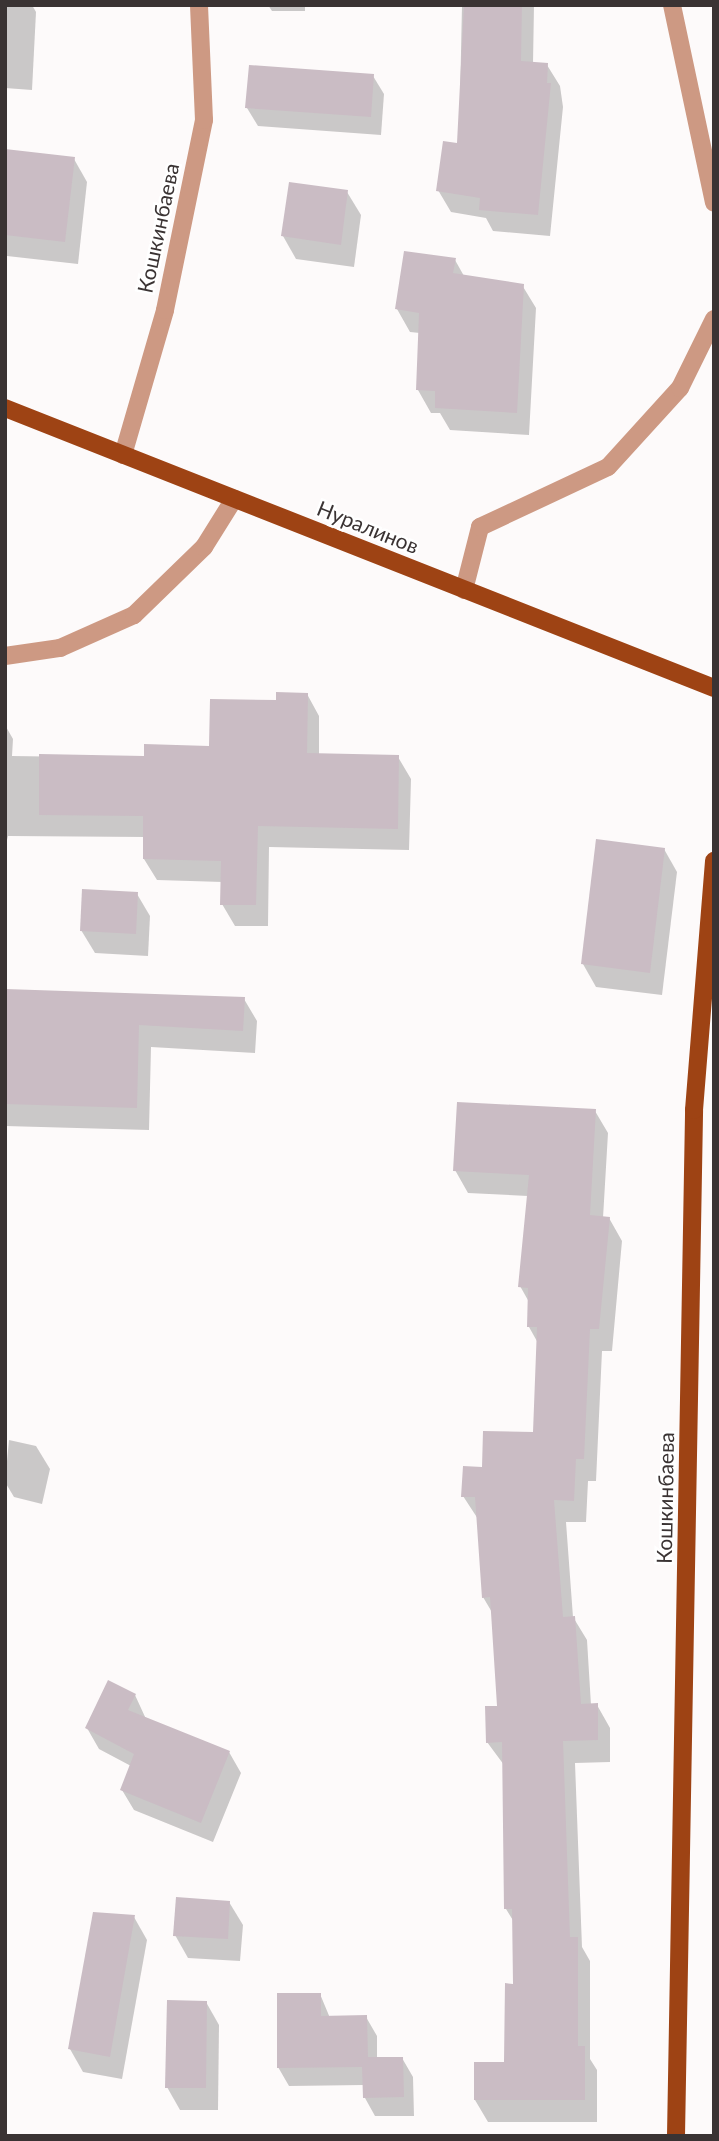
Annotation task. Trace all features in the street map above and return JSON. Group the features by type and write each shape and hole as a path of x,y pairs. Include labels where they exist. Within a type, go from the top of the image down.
{"main road":[{"name":"Нуралинов","path":"5,408 714,688"},
{"name":"Кошкинбаева","path":"676,2136 694,1110 714,861"}],"street":[{"name":"Кошкинбаева","path":"123,455 165,310 204,120 199,5"},
{"path":"672,5 714,203"},
{"path":"464,590 480,527 608,467 680,388 714,319"},
{"path":"5,656 60,648 134,615 204,547 234,499"}],"building":[{"path":"464,5 522,5 521,61 548,63 547,83 551,83 538,215 479,210 480,198 436,191 443,141 457,143"},
{"path":"249,65 374,74 371,117 245,108"},
{"path":"5,149 75,157 65,242 5,235"},
{"path":"289,182 348,190 341,245 281,236"},
{"path":"404,251 456,258 453,273 524,284 517,413 435,408 435,391 416,390 419,313 395,309"},
{"path":"276,692 308,693 307,753 399,755 398,829 258,826 256,905 220,905 221,861 143,859 143,816 39,815 39,754 144,756 144,744 209,746 210,699 276,700"},
{"path":"596,839 665,848 650,973 581,964"},
{"path":"82,889 138,892 136,934 80,931"},
{"path":"5,989 245,997 243,1031 139,1025 137,1108 5,1104"},
{"path":"457,1102 596,1109 590,1215 610,1217 599,1329 590,1329 584,1459 576,1459 574,1501 554,1500 563,1617 575,1616 581,1704 598,1703 598,1740 563,1741 570,1937 578,1937 578,2046 585,2046 585,2100 474,2100 474,2062 504,2062 505,1983 513,1984 512,1909 504,1909 502,1742 486,1743 485,1706 497,1706 490,1597 482,1598 475,1497 461,1497 463,1466 482,1467 483,1431 533,1432 537,1327 527,1327 528,1288 518,1287 529,1175 453,1171"},
{"path":"108,1680 136,1694 128,1710 230,1751 201,1823 120,1790 134,1754 85,1728"},
{"path":"176,1897 230,1901 228,1939 173,1936"},
{"path":"93,1912 135,1915 110,2057 68,2049"},
{"path":"277,1993 321,1993 321,2016 367,2015 368,2057 403,2057 404,2097 363,2098 362,2067 277,2068"},
{"path":"167,2000 207,2001 206,2088 165,2088"}]}
